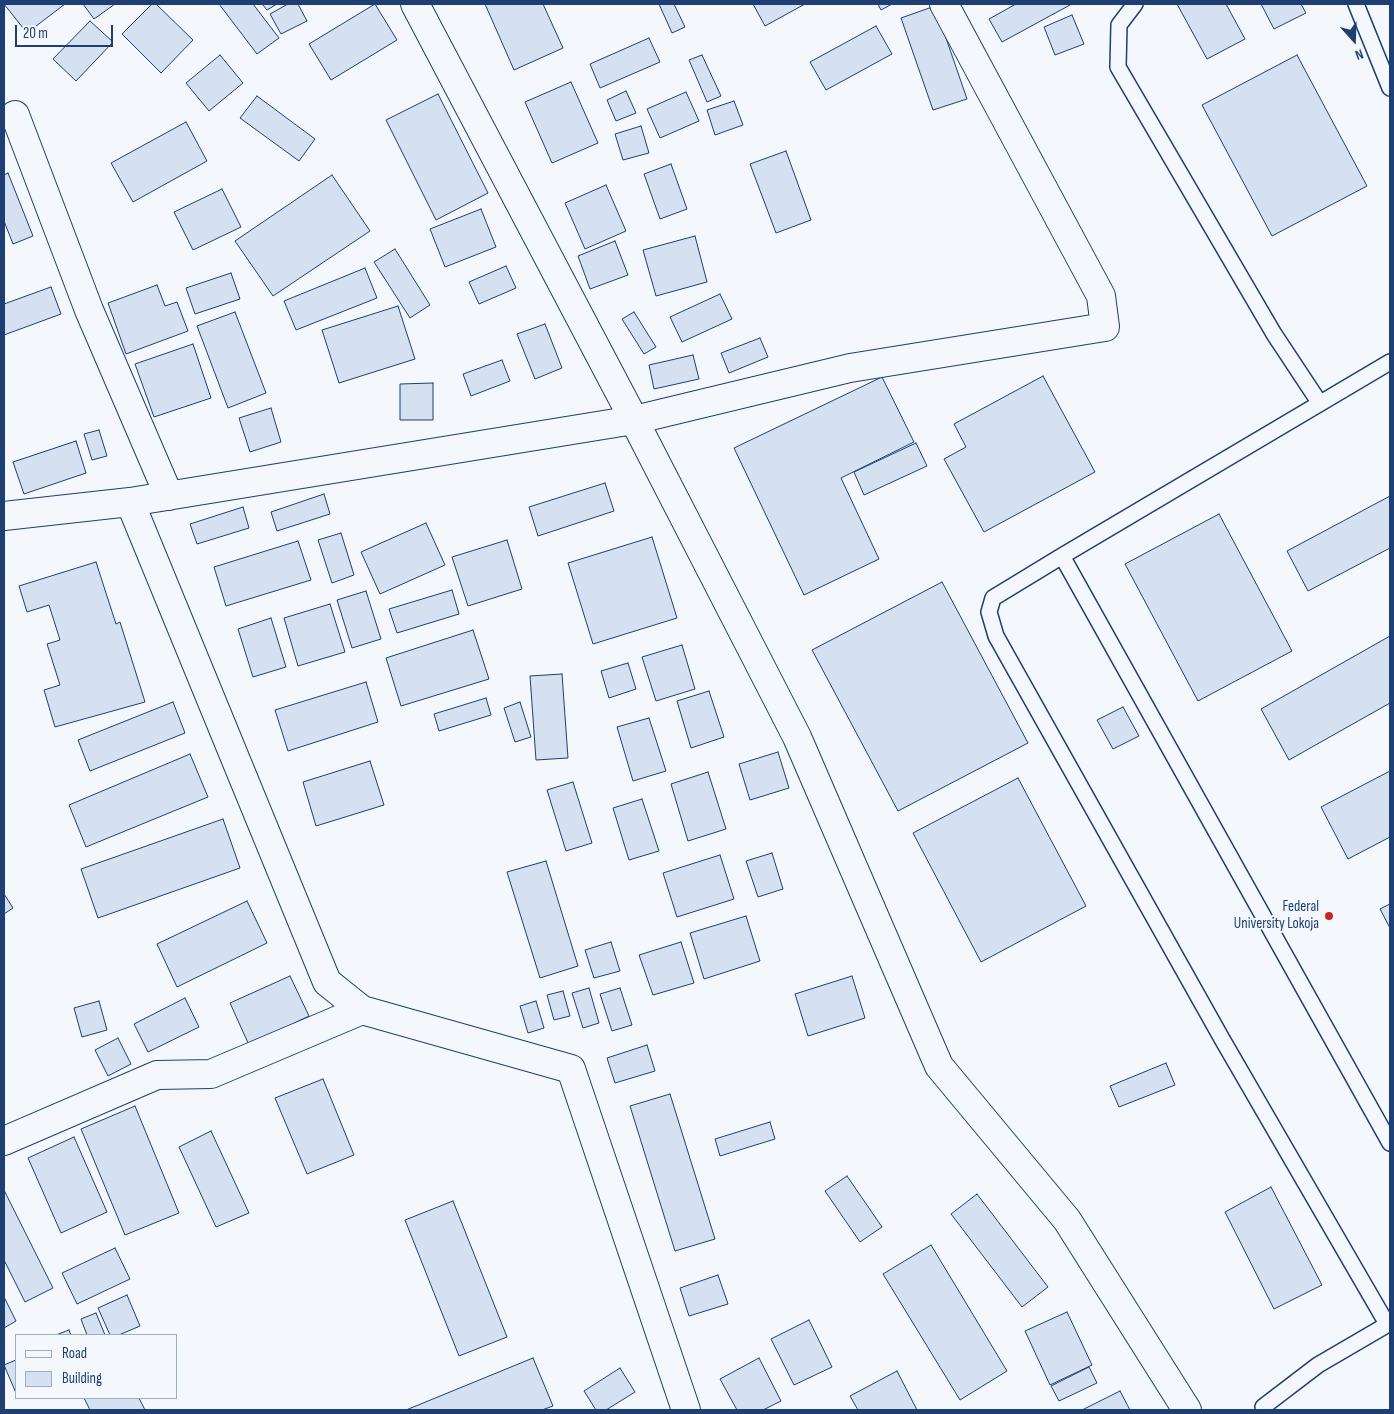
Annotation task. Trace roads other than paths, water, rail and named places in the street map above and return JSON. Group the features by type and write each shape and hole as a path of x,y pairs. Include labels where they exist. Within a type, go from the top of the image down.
{"street":[{"path":"415,4 634,420 797,737 939,1066 1067,1220 1187,1410"},
{"path":"4,516 130,502 634,420 850,368 1105,327 1101,296 944,4"},
{"path":"15,115 89,310 169,496"},
{"path":"130,502 327,982 362,1010 571,1070 686,1410"},
{"path":"4,1141 157,1075 210,1074 362,1010"}],"lane":[{"path":"1135,4 1119,25 1118,67 1274,334 1319,402"},
{"path":"1356,4 1390,88"},
{"path":"1263,1407 1318,1365 1389,1323 1222,1039 996,636 989,612 993,598 1149,506 1319,402 1390,362"},
{"path":"1062,556 1390,1143"}],"place":[{"name":"Federal University Lokoja","path":"1329,916"}]}
